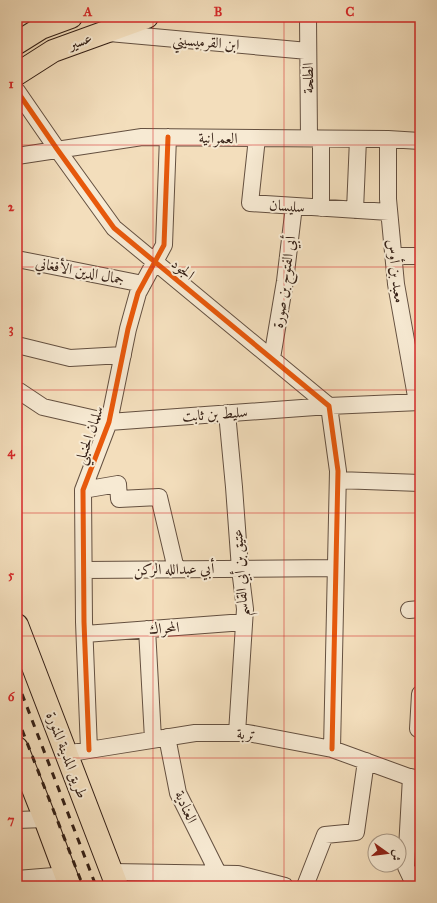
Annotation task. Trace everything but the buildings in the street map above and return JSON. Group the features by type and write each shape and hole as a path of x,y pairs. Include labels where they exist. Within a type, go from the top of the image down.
{"main road":[{"name":"عسير","path":"17,43 41,28 71,17"},
{"name":"عسير","path":"17,74 53,51 147,17"},
{"name":"طريق المدينة المنورة","path":"17,625 114,879"},
{"path":"17,748 68,880"}],"street":[{"name":"الطلحة","path":"308,17 308,50 321,208"},
{"name":"ابن القرميسيني","path":"104,33 308,50"},
{"name":"الجود","path":"17,91 114,228 329,406"},
{"name":"العمرانية","path":"17,156 142,137 388,139 420,141"},
{"name":"سلمان الحنبلي","path":"89,750 85,634 83,490 109,422 128,330 138,293 164,244 168,137"},
{"name":"سليسان","path":"257,138 250,203 389,212"},
{"path":"355,210 358,139"},
{"name":"معبد بن أوس","path":"388,139 388,199 396,284 418,402"},
{"name":"أبي الفتوح بن صورة","path":"272,358 285,281 294,206"},
{"path":"394,256 420,256"},
{"name":"جمال الدين الأفغاني","path":"17,259 143,284"},
{"path":"17,345 70,358 123,355"},
{"name":"سليط بن ثابت","path":"17,391 43,407 109,422 329,406 418,402"},
{"path":"329,406 338,471 332,749"},
{"name":"عتيق بن أبي القاسم","path":"227,413 240,569 245,609 236,733"},
{"path":"338,480 420,484"},
{"path":"83,490 118,484 119,500 159,497 176,569"},
{"name":"أبي عبدالله الركن","path":"84,570 336,568"},
{"name":"المحراك","path":"85,634 244,622"},
{"name":"العنادية","path":"147,629 160,738 178,793 218,873"},
{"path":"420,694 418,728 420,729"},
{"name":"تربة","path":"66,754 195,733 248,733 332,749 415,779"},
{"path":"305,886 325,835 356,832 366,761"},
{"path":"415,779 406,867 415,886"},
{"path":"17,820 45,819"},
{"path":"114,879 218,873 238,874 286,886"},
{"path":"17,879 68,880"}],"railway":[{"path":"17,681 96,886"},
{"path":"17,717 83,886"}],"cycle path":[{"path":"17,91 114,228 329,406 338,471 332,749"},
{"path":"89,750 84,622 83,490 109,422 128,329 138,293 164,245 168,137"}]}
